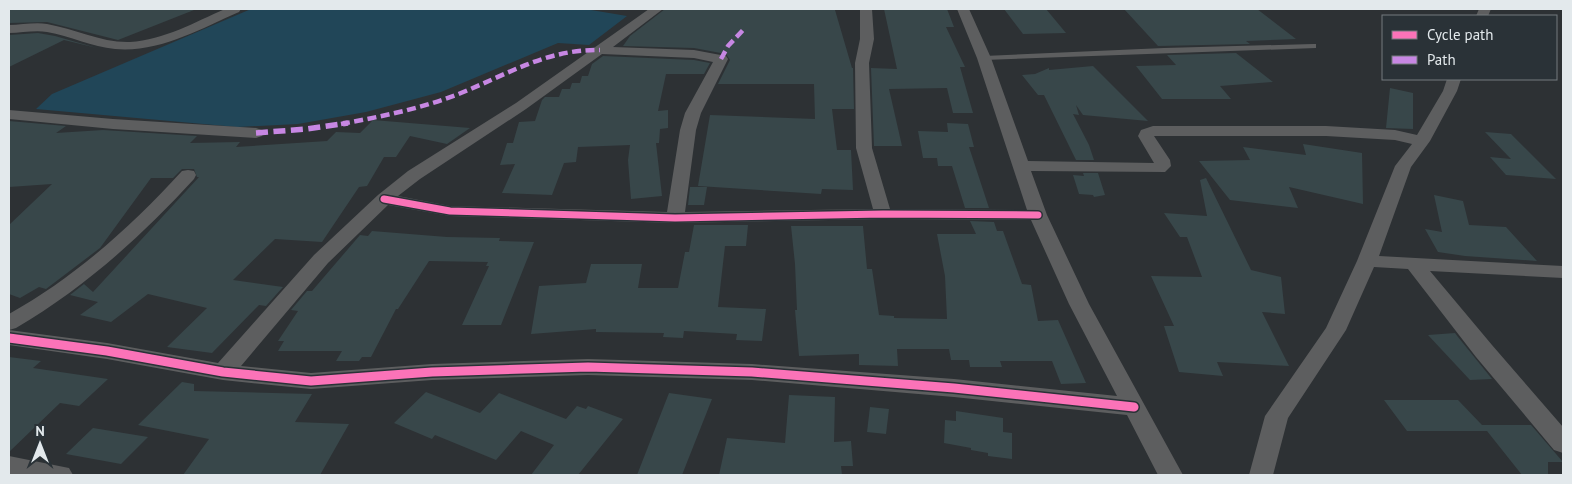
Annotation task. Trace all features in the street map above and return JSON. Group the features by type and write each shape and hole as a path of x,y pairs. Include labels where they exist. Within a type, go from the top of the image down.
{"street":[{"path":"9,29 46,28 92,41 129,46 150,43 168,37 235,9"},
{"path":"223,372 322,259 384,199 414,175 521,106 657,9"},
{"path":"866,9 867,39 862,63 864,148 883,214"},
{"path":"964,9 984,58 1038,215 1080,304 1171,475"},
{"path":"600,50 694,54 721,59 693,113 688,130 675,218"},
{"path":"1262,475 1277,416 1335,330 1367,261 1403,166 1422,141 1450,91 1454,80"},
{"path":"9,114 113,124 256,133"},
{"path":"1022,166 1159,168 1163,166 1162,160 1146,136 1147,133 1153,131 1326,131 1395,136 1422,141"},
{"path":"9,323 60,292 109,253 170,195 188,175"},
{"path":"384,199 450,211 675,218 883,214 1038,215"},
{"path":"1367,261 1563,272"},
{"path":"1414,264 1484,351 1563,443"},
{"path":"9,338 107,352 223,372 311,381 432,372 588,366 733,372 954,388 1134,407"},
{"path":"9,466 60,475"}],"lane":[{"path":"984,58 1313,46"}],"shaded area":[{"path":"251,9 585,9 627,16 589,45 558,43 441,92 366,112 298,124 237,127 36,109 52,94"}],"building":[{"path":"9,9 194,10 118,40 47,22 9,23"},
{"path":"665,9 835,10 853,68 854,109 832,109 837,150 851,150 853,190 822,189 821,194 698,186 710,115 815,119 814,84 718,84 730,60 726,54 694,48 623,46 630,36"},
{"path":"884,9 947,9 954,27 946,27 965,67 960,67 973,113 953,113 947,88 889,89 902,146 874,146 871,68 897,69"},
{"path":"1004,9 1046,9 1066,33 1023,34"},
{"path":"1124,9 1257,9 1296,39 1246,41 1250,44 1158,46"},
{"path":"38,33 97,48 64,40 9,67 9,35"},
{"path":"1236,53 1273,82 1220,86 1231,99 1162,99 1136,66 1176,65 1167,55"},
{"path":"603,56 694,60 710,63 704,74 666,74 658,111 668,110 668,128 660,129 659,143 656,143 662,196 631,199 628,160 630,145 578,147 576,162 564,163 552,195 502,193 515,164 500,165 507,143 513,143 519,122 535,121 542,100 545,97 559,97 562,89 570,89 572,83 580,83 582,76 588,76 592,64"},
{"path":"1093,66 1148,121 1083,115 1076,105 1079,115 1073,114 1089,145 1094,160 1076,160 1044,95 1038,95 1022,75 1035,74 1049,68 1049,70"},
{"path":"1390,88 1413,93 1413,129 1386,128"},
{"path":"373,120 470,128 447,144 410,136 396,157 384,157 367,186 359,187 322,242 275,239 233,280 283,287 266,306 259,305 212,353 167,347 207,308 148,294 111,322 80,315 98,302 70,295 84,284 93,292 199,177 197,177 194,169 182,169 173,178 151,178 100,248 46,289 39,287 20,298 9,294 9,225 52,184 9,187 9,121 66,126 56,133 103,130 197,136 190,143 240,142 236,147 327,141 336,132 360,133"},
{"path":"947,123 968,124 974,147 969,147 989,208 965,208 952,166 938,166 937,158 923,158 918,131 948,132"},
{"path":"1485,132 1511,134 1556,179 1506,175 1490,157 1511,159"},
{"path":"1303,144 1362,153 1363,204 1289,187 1298,208 1230,200 1199,161 1250,160 1243,147 1306,155"},
{"path":"1083,173 1098,173 1105,195 1094,197 1093,195 1079,194 1073,175 1084,176"},
{"path":"1206,178 1251,270 1281,277 1285,314 1262,312 1289,366 1217,362 1223,376 1179,372 1164,326 1174,326 1151,276 1202,277 1187,237 1180,237 1164,213 1207,216 1200,180"},
{"path":"690,187 707,187 704,205 688,205"},
{"path":"1434,195 1463,201 1469,225 1506,227 1537,261 1465,256 1438,252 1425,229 1442,232"},
{"path":"970,221 994,222 997,231 1003,231 1022,284 1031,285 1038,321 1058,320 1086,383 1061,384 1052,361 1000,361 1002,367 970,367 969,360 951,360 949,349 897,349 898,366 859,365 859,354 799,356 795,310 797,310 795,264 791,226 863,226 867,269 872,269 879,315 894,316 894,318 947,319 945,276 937,234 976,234"},
{"path":"694,225 748,225 746,246 725,246 718,307 766,309 762,341 736,340 737,334 684,331 683,338 663,337 664,333 596,332 596,329 531,334 539,286 586,283 591,264 642,264 638,288 678,288 685,252 689,252"},
{"path":"372,231 447,237 500,238 499,241 534,242 501,325 462,325 489,266 486,266 488,262 429,261 398,309 396,309 371,357 362,357 359,361 336,361 342,351 278,351 284,341 278,341 298,311 291,310 307,291 312,291 360,235 368,236"},
{"path":"1455,333 1492,379 1470,380 1428,335"},
{"path":"9,357 41,361 33,368 108,379 79,406 60,403 9,452"},
{"path":"182,382 194,384 194,391 312,394 295,422 349,424 320,475 183,475 209,439 138,425"},
{"path":"426,392 480,413 499,393 566,419 577,406 586,409 588,406 623,419 578,475 531,475 554,445 521,431 496,460 435,435 432,439 394,423"},
{"path":"669,393 712,399 682,475 637,475"},
{"path":"789,395 835,397 834,442 851,441 853,466 841,466 842,475 719,475 727,438 785,443"},
{"path":"1384,400 1458,400 1482,425 1531,425 1563,462 1548,462 1548,475 1522,475 1487,431 1407,431"},
{"path":"870,407 889,409 886,434 867,432"},
{"path":"956,411 1003,418 1003,432 1012,433 1012,459 988,456 988,453 944,443 945,420 956,421"},
{"path":"93,428 148,437 121,464 66,454"}],"marked path":[{"path":"721,59 728,46 745,28"},
{"path":"256,133 331,126 405,110 453,96 543,57 562,52 600,50"}],"cycle path":[{"path":"384,199 450,211 675,218 883,214 1038,215"},
{"path":"9,338 107,351 223,372 311,381 432,372 588,367 752,372 954,388 1134,407"}]}
